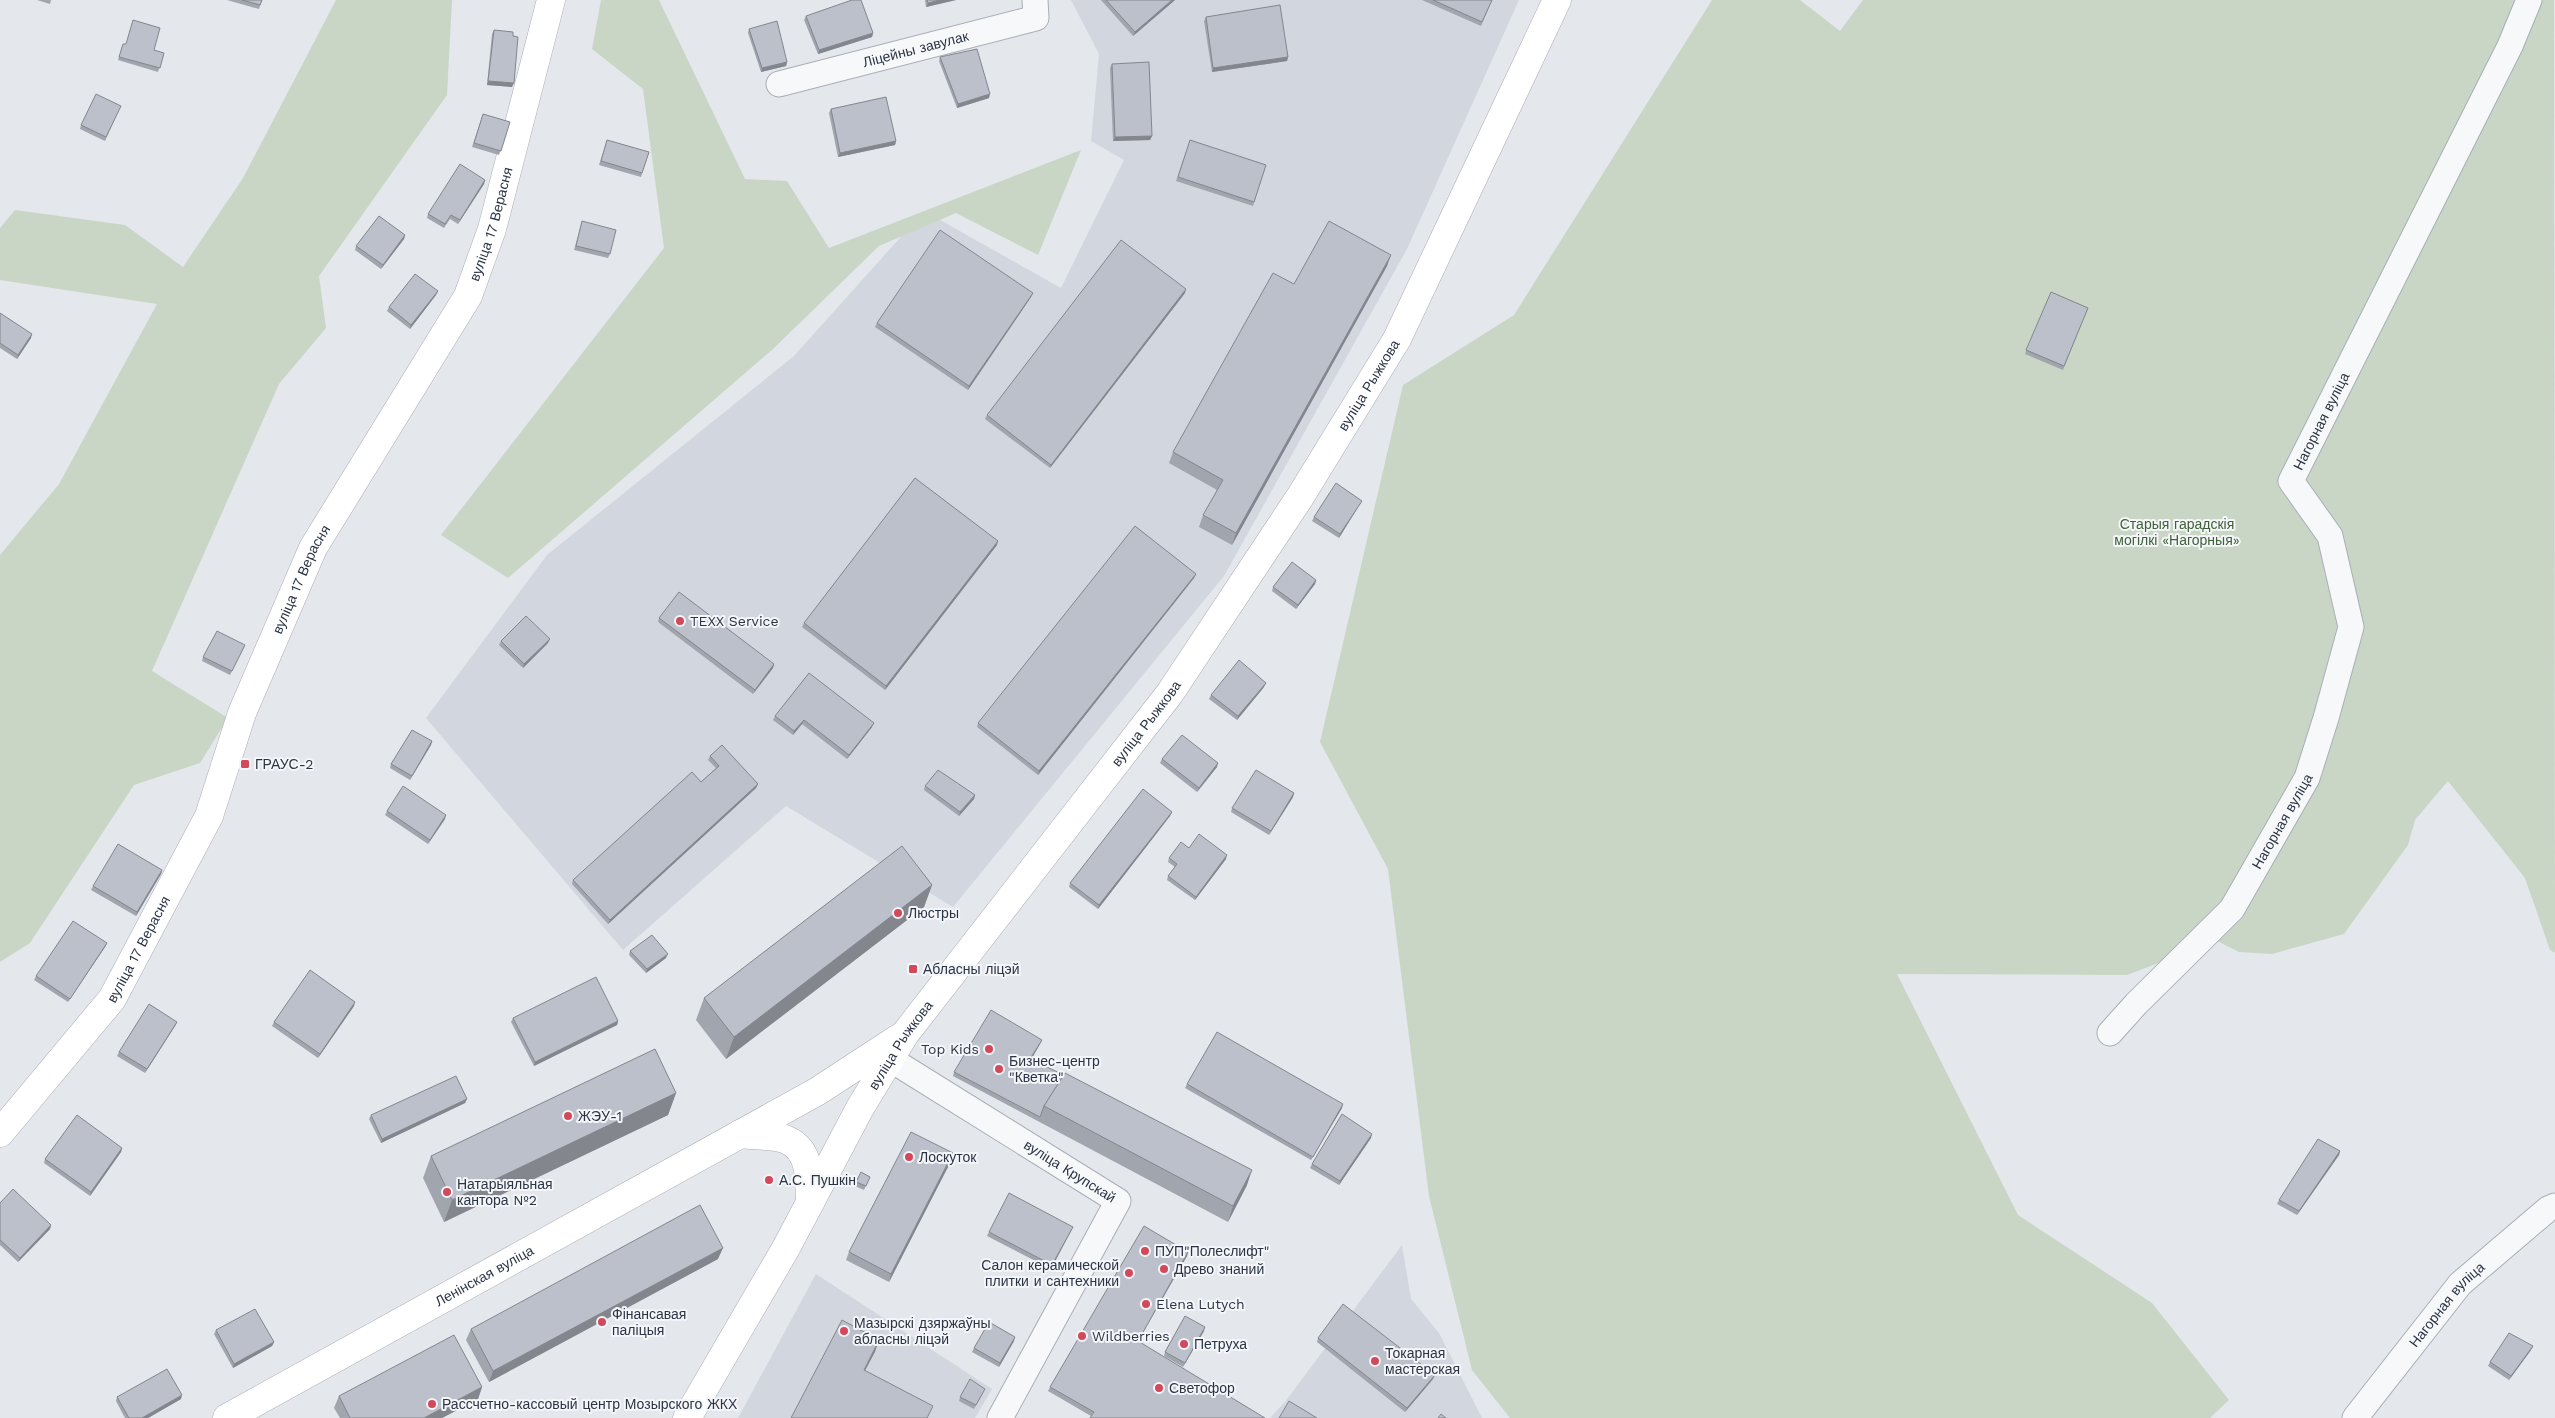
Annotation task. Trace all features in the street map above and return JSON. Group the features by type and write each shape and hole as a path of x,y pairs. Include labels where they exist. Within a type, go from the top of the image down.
{"main road":[{"name":"вуліца 17 Верасня","path":"0,1133 112,999 209,816 242,713 313,548 468,296 492,229 551,0"},
{"name":"вуліца Рыжкова","path":"687,1418 810,1203 860,1108 905,1034 1170,693 1300,497 1396,339 1557,0"},
{"name":"Ленінская вуліца","path":"227,1418 818,1091 905,1034"},
{"path":"740,1134 787,1140 804,1156 809,1172 810,1203"}],"street":[{"name":"Ліцейны завулак","path":"779,84 1036,18 1035,0"},
{"name":"Нагорная вуліца","path":"2110,1034 2136,1004 2232,909 2307,778 2351,627 2330,536 2291,481 2510,46 2528,0"},
{"name":"вуліца Крупскай","path":"890,1059 1118,1201 1000,1418"},
{"name":"Нагорная вуліца","path":"2366,1415 2460,1284 2548,1209 2555,1206"}],"shaded area":[{"path":"1071,0 1519,0 1407,249 1224,576 953,907 786,806 623,950 426,718 547,555 794,356 924,211 1061,288 1124,160 1091,141 1099,54"},
{"path":"1402,1245 1411,1299 1439,1333 1482,1418 1270,1418 1285,1402"},
{"name":"Мазырскі дзяржаўны абласны ліцэй","path":"816,1274 992,1389 975,1418 738,1418"}],"green space":[{"path":"336,0 452,0 447,95 319,276 326,328 279,384 152,671 228,718 200,763 134,785 30,943 0,962 0,555 59,484 157,304 0,280 0,228 15,210 125,225 183,267 243,178"},
{"path":"601,0 659,0 745,179 787,181 829,248 1081,150 1038,255 956,213 879,246 773,349 508,578 441,535 664,248 643,89 592,49"},
{"name":"Старыя гарадскія могілкі «Нагорныя»","path":"1712,0 1800,0 1840,31 1863,0 2554,0 2555,953 2550,950 2525,878 2448,781 2415,820 2408,845 2344,934 2272,954 2239,952 2217,941 2127,975 1897,974 2018,1215 2152,1303 2229,1400 2210,1418 1510,1418 1472,1370 1429,1196 1388,869 1320,742 1403,385 1514,315"}],"building":[{"path":"242,0 262,0 260,5"},
{"path":"852,0 861,0 873,33 819,50 806,16"},
{"path":"927,0 940,0 928,3"},
{"path":"1106,0 1172,0 1135,32"},
{"path":"1433,0 1492,0 1482,22"},
{"path":"1280,5 1288,57 1213,68 1206,17"},
{"path":"133,20 160,28 154,50 164,53 160,68 119,57 123,44 126,44"},
{"path":"777,21 787,62 762,68 749,29"},
{"path":"494,30 513,32 513,36 518,37 514,83 488,81"},
{"path":"977,49 990,94 958,104 940,57"},
{"path":"1149,62 1152,136 1115,137 1112,64"},
{"path":"96,94 121,106 106,137 81,125"},
{"path":"886,97 896,141 840,153 831,109"},
{"path":"483,114 510,122 501,151 474,143"},
{"path":"607,140 649,152 642,173 601,161"},
{"path":"1190,140 1266,165 1254,202 1178,177"},
{"path":"460,164 485,180 460,220 451,215 445,224 428,214"},
{"path":"379,216 405,235 383,265 356,246"},
{"path":"582,221 616,230 610,254 576,246"},
{"path":"1329,221 1391,255 1236,533 1203,515 1223,480 1173,452 1273,273 1294,284"},
{"path":"940,230 1033,293 969,386 877,323"},
{"path":"1121,240 1186,289 1051,465 987,415"},
{"path":"415,274 438,291 411,325 389,307"},
{"path":"2051,292 2088,308 2064,366 2026,350"},
{"path":"0,313 32,334 18,355 0,343"},
{"path":"915,478 998,541 886,686 804,623"},
{"path":"1336,483 1362,501 1340,534 1314,517"},
{"path":"1135,526 1196,574 1039,771 978,723"},
{"path":"1292,562 1316,580 1298,605 1273,587"},
{"path":"679,592 774,664 755,690 659,618"},
{"path":"526,616 550,639 524,664 501,641"},
{"path":"217,631 245,645 232,671 203,657"},
{"path":"1239,660 1266,683 1238,716 1211,695"},
{"path":"809,673 874,723 849,755 804,720 794,731 775,716"},
{"path":"412,730 432,741 412,776 391,764"},
{"path":"1182,735 1218,763 1199,788 1162,759"},
{"path":"722,745 758,784 610,920 573,880 692,772 701,782 719,766 710,756"},
{"path":"938,770 975,795 960,812 925,786"},
{"path":"1256,770 1294,793 1271,831 1232,808"},
{"path":"403,786 446,815 430,840 387,811"},
{"path":"1143,789 1172,812 1099,905 1070,883"},
{"path":"1199,834 1227,855 1196,897 1168,876 1177,864 1169,858 1181,842 1189,848"},
{"path":"118,844 162,870 137,912 93,886"},
{"path":"902,846 932,885 734,1037 704,998"},
{"path":"73,921 107,943 70,999 36,976"},
{"path":"652,935 668,954 647,969 630,951"},
{"path":"310,970 355,1002 320,1054 274,1022"},
{"path":"596,977 618,1021 535,1062 513,1018"},
{"path":"149,1004 177,1022 147,1069 119,1052"},
{"name":"Бизнес-центр \"Кветка\"","path":"991,1010 1042,1040 1030,1059 1064,1075 1044,1106 1040,1117 954,1072"},
{"path":"1217,1032 1343,1104 1313,1157 1187,1084"},
{"path":"655,1049 676,1093 452,1200 431,1156"},
{"path":"1065,1073 1252,1170 1233,1206 1044,1106"},
{"path":"456,1076 467,1099 382,1139 371,1115"},
{"path":"1342,1114 1372,1134 1340,1181 1312,1164"},
{"path":"77,1115 122,1148 91,1192 45,1159"},
{"path":"911,1132 953,1153 891,1274 849,1252"},
{"path":"2318,1139 2340,1151 2299,1211 2279,1200"},
{"path":"861,1172 870,1177 866,1186 856,1182"},
{"path":"13,1189 51,1225 20,1258 0,1240 0,1203"},
{"path":"1009,1193 1073,1227 1052,1265 989,1232"},
{"path":"700,1205 723,1248 493,1371 471,1329"},
{"path":"1144,1226 1188,1252 1138,1341 1265,1418 1090,1418 1094,1412 1050,1387"},
{"name":"Токарная мастерская","path":"1343,1304 1435,1375 1407,1408 1318,1338"},
{"path":"255,1309 274,1342 234,1364 216,1330"},
{"name":"Петруха","path":"1185,1316 1205,1327 1185,1363 1165,1352"},
{"path":"842,1320 879,1340 864,1370 933,1406 927,1418 791,1418"},
{"path":"989,1322 1015,1337 1000,1363 974,1348"},
{"path":"2509,1333 2533,1346 2511,1376 2490,1362"},
{"path":"454,1335 482,1387 424,1418 350,1418 339,1396"},
{"path":"167,1369 182,1395 142,1418 129,1418 117,1397"},
{"path":"970,1379 985,1389 976,1405 960,1397"},
{"path":"1289,1401 1317,1418 1279,1418"},
{"path":"1441,1414 1446,1418 1438,1418"}],"place":[{"name":"TEXX Service","path":"680,621"},
{"name":"ГРАУС-2","path":"245,764"},
{"name":"Люстры","path":"898,913"},
{"name":"Абласны ліцэй","path":"913,969"},
{"name":"Top Kids","path":"989,1049"},
{"name":"Бизнес-центр \"Кветка\"","path":"999,1069"},
{"name":"ЖЭУ-1","path":"568,1116"},
{"name":"Лоскуток","path":"909,1157"},
{"name":"А.С. Пушкін","path":"769,1180"},
{"name":"Натарыяльная кантора №2","path":"447,1192"},
{"name":"ПУП\"Полеслифт\"","path":"1145,1251"},
{"name":"Древо знаний","path":"1164,1269"},
{"name":"Салон керамической плитки и сантехники","path":"1129,1273"},
{"name":"Elena Lutych","path":"1146,1304"},
{"name":"Фінансавая паліцыя","path":"602,1322"},
{"name":"Мазырскі дзяржаўны абласны ліцэй","path":"844,1331"},
{"name":"Wildberries","path":"1082,1336"},
{"name":"Петруха","path":"1184,1344"},
{"name":"Токарная мастерская","path":"1375,1361"},
{"name":"Светофор","path":"1159,1388"},
{"name":"Рассчетно-кассовый центр Мозырского ЖКХ","path":"432,1404"}]}
